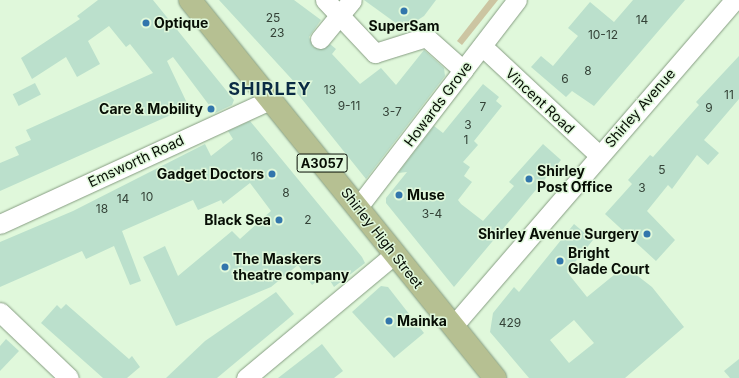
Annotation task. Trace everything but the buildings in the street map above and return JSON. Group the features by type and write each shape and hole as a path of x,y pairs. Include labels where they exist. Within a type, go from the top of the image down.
{"main road":[{"name":"Shirley High Street","path":"190,0 272,99 453,326"},
{"name":"A3057","path":"453,326 496,378"}],"street":[{"path":"325,0 375,53 426,37 463,70"},
{"path":"320,39 352,0"},
{"name":"Howards Grove","path":"358,207 517,0"},
{"name":"Shirley Avenue","path":"453,326 734,0"},
{"name":"Vincent Road","path":"482,46 599,155"},
{"name":"Emsworth Road","path":"0,224 272,99"},
{"path":"246,378 395,254"},
{"path":"0,312 69,378"}],"shaded area":[{"path":"489,0 498,0 462,45 457,41"}],"place":[{"name":"SuperSam","path":"404,11"},
{"name":"Optique","path":"146,23"},
{"name":"Care & Mobility","path":"211,109"},
{"name":"Gadget Doctors","path":"272,174"},
{"name":"Shirley Post Office","path":"529,179"},
{"name":"Muse","path":"399,195"},
{"name":"Black Sea","path":"279,220"},
{"name":"Shirley Avenue Surgery","path":"647,234"},
{"name":"Bright Glade Court","path":"560,261"},
{"name":"The Maskers theatre company","path":"225,267"},
{"name":"Mainka","path":"389,321"}],"district":[{"name":"SHIRLEY","path":"270,89"}]}
